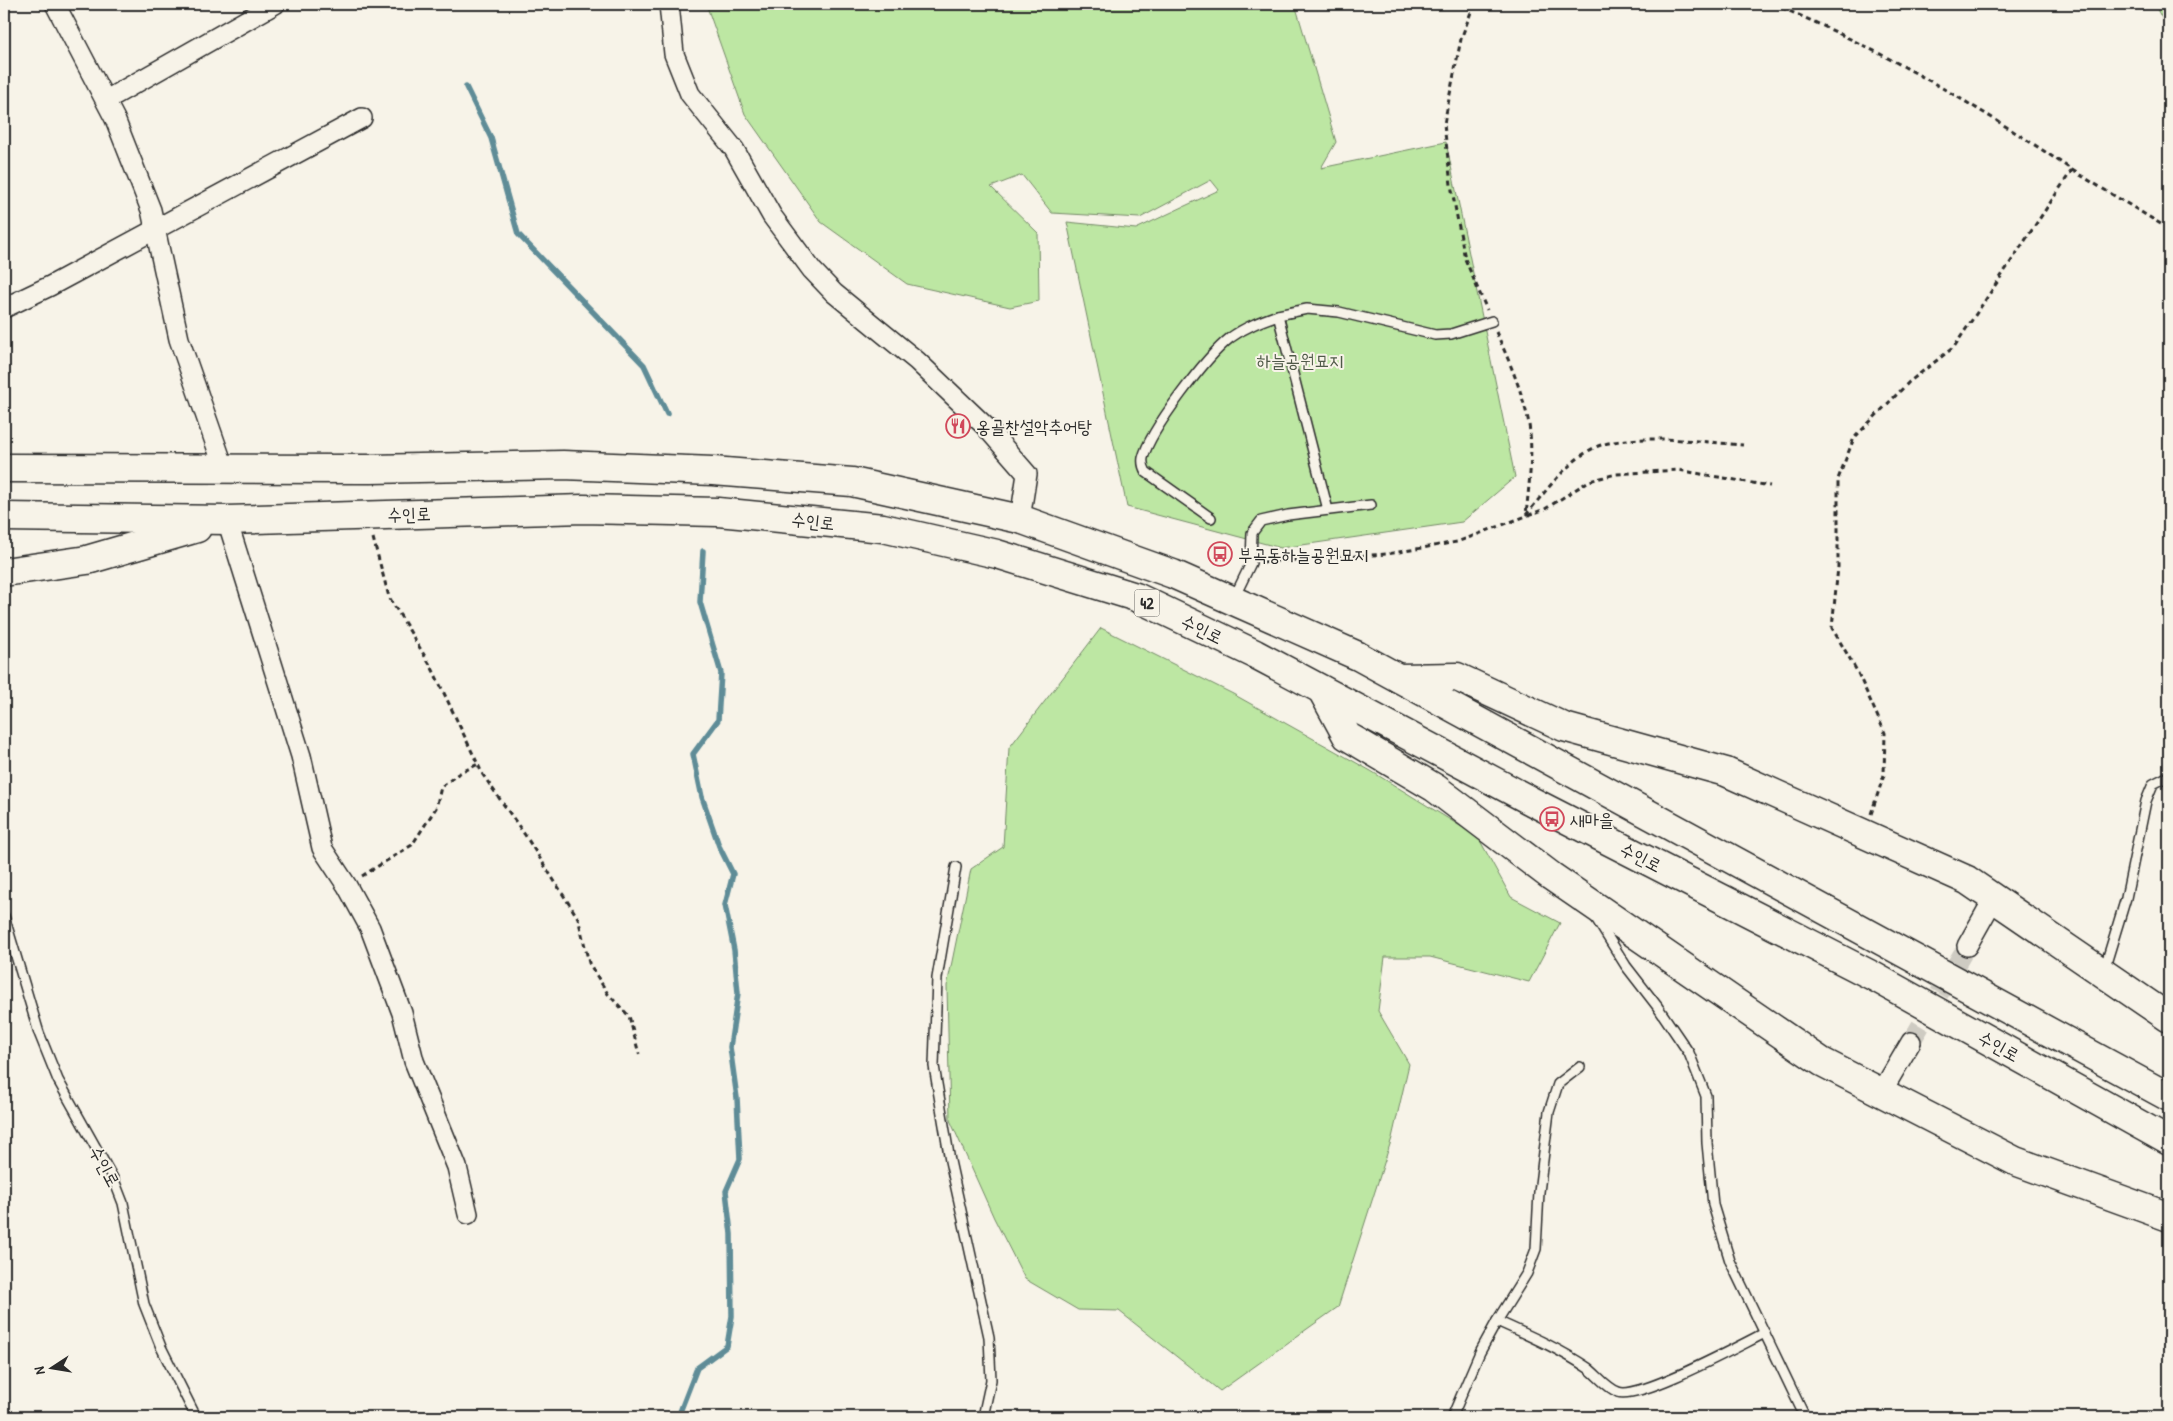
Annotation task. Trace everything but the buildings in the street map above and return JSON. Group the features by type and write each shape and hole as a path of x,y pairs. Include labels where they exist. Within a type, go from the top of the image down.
{"main road":[{"name":"수인로","path":"4,468 371,469 563,465 713,471 852,482 1020,519 1173,574 1358,656 2169,1097"},
{"name":"수인로","path":"4,517 227,520 583,509 708,511 883,528 997,554 1136,597 1255,654 1533,802 1873,976 2169,1141"},
{"path":"4,572 87,560 227,520"},
{"path":"1398,678 1457,677 1564,727 1726,772 1967,880 2169,1018"},
{"path":"1322,690 1347,736 1435,788 1589,902 1822,1062 2015,1160 2169,1216"}],"street":[{"path":"55,4 106,100 151,210 179,339 224,468"},
{"path":"106,100 275,4"},
{"path":"669,4 674,54 690,94 734,149 772,216 812,270 834,293 917,361 986,427 1027,474 1020,519"},
{"path":"4,308 50,286 362,118"},
{"path":"227,520 301,756 322,848 347,886 370,928 402,1013 414,1062 457,1167 468,1214"},
{"path":"1967,946 1994,898"},
{"path":"1881,1093 1911,1042"}],"lane":[{"path":"1211,518 1146,472 1142,466 1143,457 1155,434 1193,378 1211,355 1231,338 1251,325 1278,315 1307,309 1339,312 1435,335 1451,334 1492,322"},
{"path":"1278,315 1328,510"},
{"path":"1233,600 1251,563 1252,533 1261,521 1288,515 1371,505"},
{"path":"2103,973 2126,898 2146,801 2153,784 2169,776"},
{"path":"956,867 937,978 934,1066 950,1161 989,1337 991,1380 983,1417"},
{"path":"1589,902 1598,925 1689,1053 1706,1096 1707,1143 1713,1205 1730,1261 1805,1417"},
{"name":"수인로","path":"4,916 39,1033 58,1080 117,1188 123,1203 131,1236 136,1272 144,1304 161,1347 196,1417"},
{"path":"1452,1417 1480,1352 1527,1273 1536,1249 1539,1192 1549,1112 1558,1084 1580,1067"},
{"path":"1497,1321 1557,1349 1588,1368 1618,1392 1634,1392 1663,1382 1764,1333"}],"path":[{"path":"1474,4 1461,39 1444,124 1450,185 1465,259 1512,368 1528,420 1530,464 1526,516"},
{"path":"1773,4 1826,26 1913,70 2017,132 2072,170 2169,229"},
{"path":"1864,834 1884,775 1885,733 1857,671 1832,628 1838,567 1838,479 1854,438 1909,382 1954,347 2072,170"},
{"path":"1526,516 1552,484 1578,460 1600,445 1631,440 1743,446"},
{"path":"1251,563 1288,559 1387,554 1457,542 1545,509 1589,481 1616,474 1678,470 1770,486"},
{"path":"367,516 389,597 432,668 478,764 578,918 589,963 608,994 628,1016 639,1054"},
{"path":"347,886 412,845 436,808 441,787 458,774 478,764"}],"green space":[{"name":"하늘공원묘지","path":"706,4 1295,4 1336,142 1321,168 1446,142 1515,477 1462,522 1281,548 1127,507 1067,222 1136,229 1219,190 1211,180 1140,218 1052,213 1022,175 991,187 1038,233 1039,301 1010,307 907,284 821,222 745,114"},
{"path":"2154,4 2169,4 2169,31"},
{"path":"1101,628 1233,694 1371,771 1478,837 1511,897 1560,923 1529,982 1430,957 1385,957 1378,1011 1409,1064 1392,1138 1338,1307 1220,1391 1119,1311 1078,1310 1025,1279 994,1218 950,1120 947,986 971,869 1003,847 1009,748"}],"waterway":[{"path":"466,87 491,138 518,234 644,365 667,414"},
{"path":"678,1417 697,1368 727,1346 732,1316 731,1234 726,1191 740,1159 737,1098 730,1047 738,993 734,950 725,905 733,874 719,846 702,797 693,754 718,720 721,673 700,602 703,551"}],"tunnel":[{"path":"1911,1042 1967,946"}],"place":[{"name":"옹골찬설악추어탕","path":"958,426"},
{"name":"부곡동하늘공원묘지","path":"1220,554"},
{"name":"새마을","path":"1552,819"}]}
